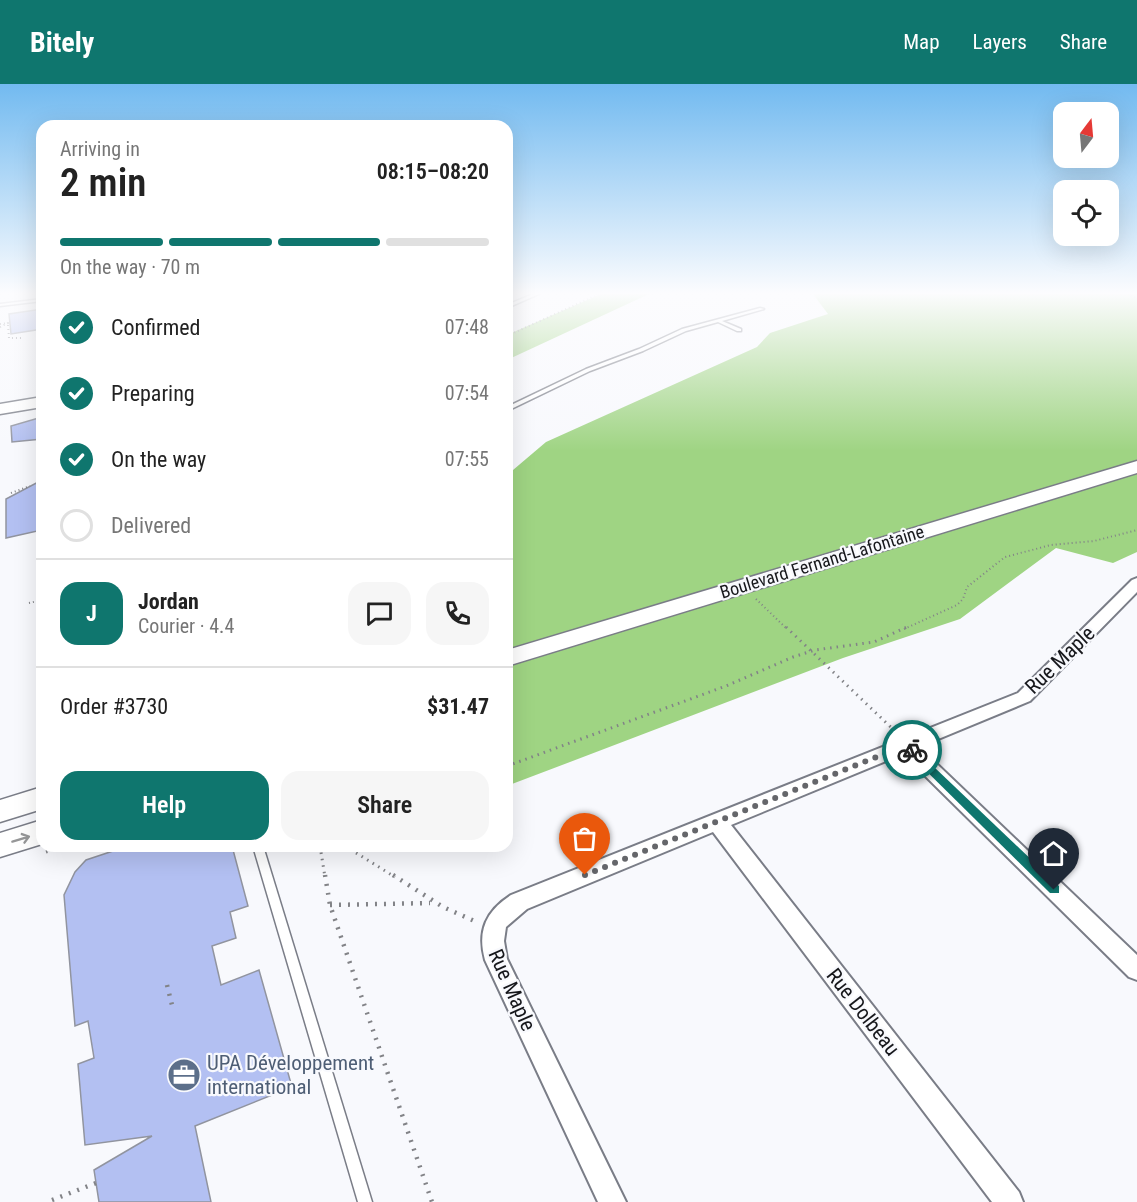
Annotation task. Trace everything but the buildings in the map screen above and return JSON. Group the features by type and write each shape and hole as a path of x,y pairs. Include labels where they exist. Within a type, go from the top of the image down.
{"street":[{"path":"0,409 36,403"},
{"name":"Boulevard Fernand-Lafontaine","path":"513,656 1137,467"},
{"name":"Rue Maple","path":"612,1202 496,960 490,937 492,928 504,911 519,902 717,822 903,740 1030,692 1137,583"},
{"path":"903,740 1137,970"},
{"path":"0,811 36,800"},
{"name":"Rue Dolbeau","path":"717,822 1009,1202"},
{"path":"0,845 36,834"}],"lane":[{"path":"513,406 588,370 649,346"},
{"path":"260,852 365,1202"}],"path":[{"path":"11,493 30,486"},
{"path":"513,764 719,689 812,651 874,642 950,610 963,599 966,587 1005,557 1051,545 1094,541 1137,530"},
{"path":"752,595 903,740"},
{"path":"29,603 36,601"},
{"path":"321,852 330,905 432,1202"},
{"path":"356,852 376,863 432,903 478,923"},
{"path":"330,905 432,903"},
{"path":"167,985 172,1005"},
{"path":"52,1200 96,1183"}],"green space":[{"path":"513,346 537,346 513,357"},
{"path":"1137,346 1137,552 1113,563 1056,548 960,619 843,658 513,784 513,470 546,442 757,347"}],"way so far":[{"path":"585,875 906,745 912,750"}],"place":[{"name":"UPA Développement international","path":"184,1075"}],"route":[{"path":"912,750 1054,890"}]}
